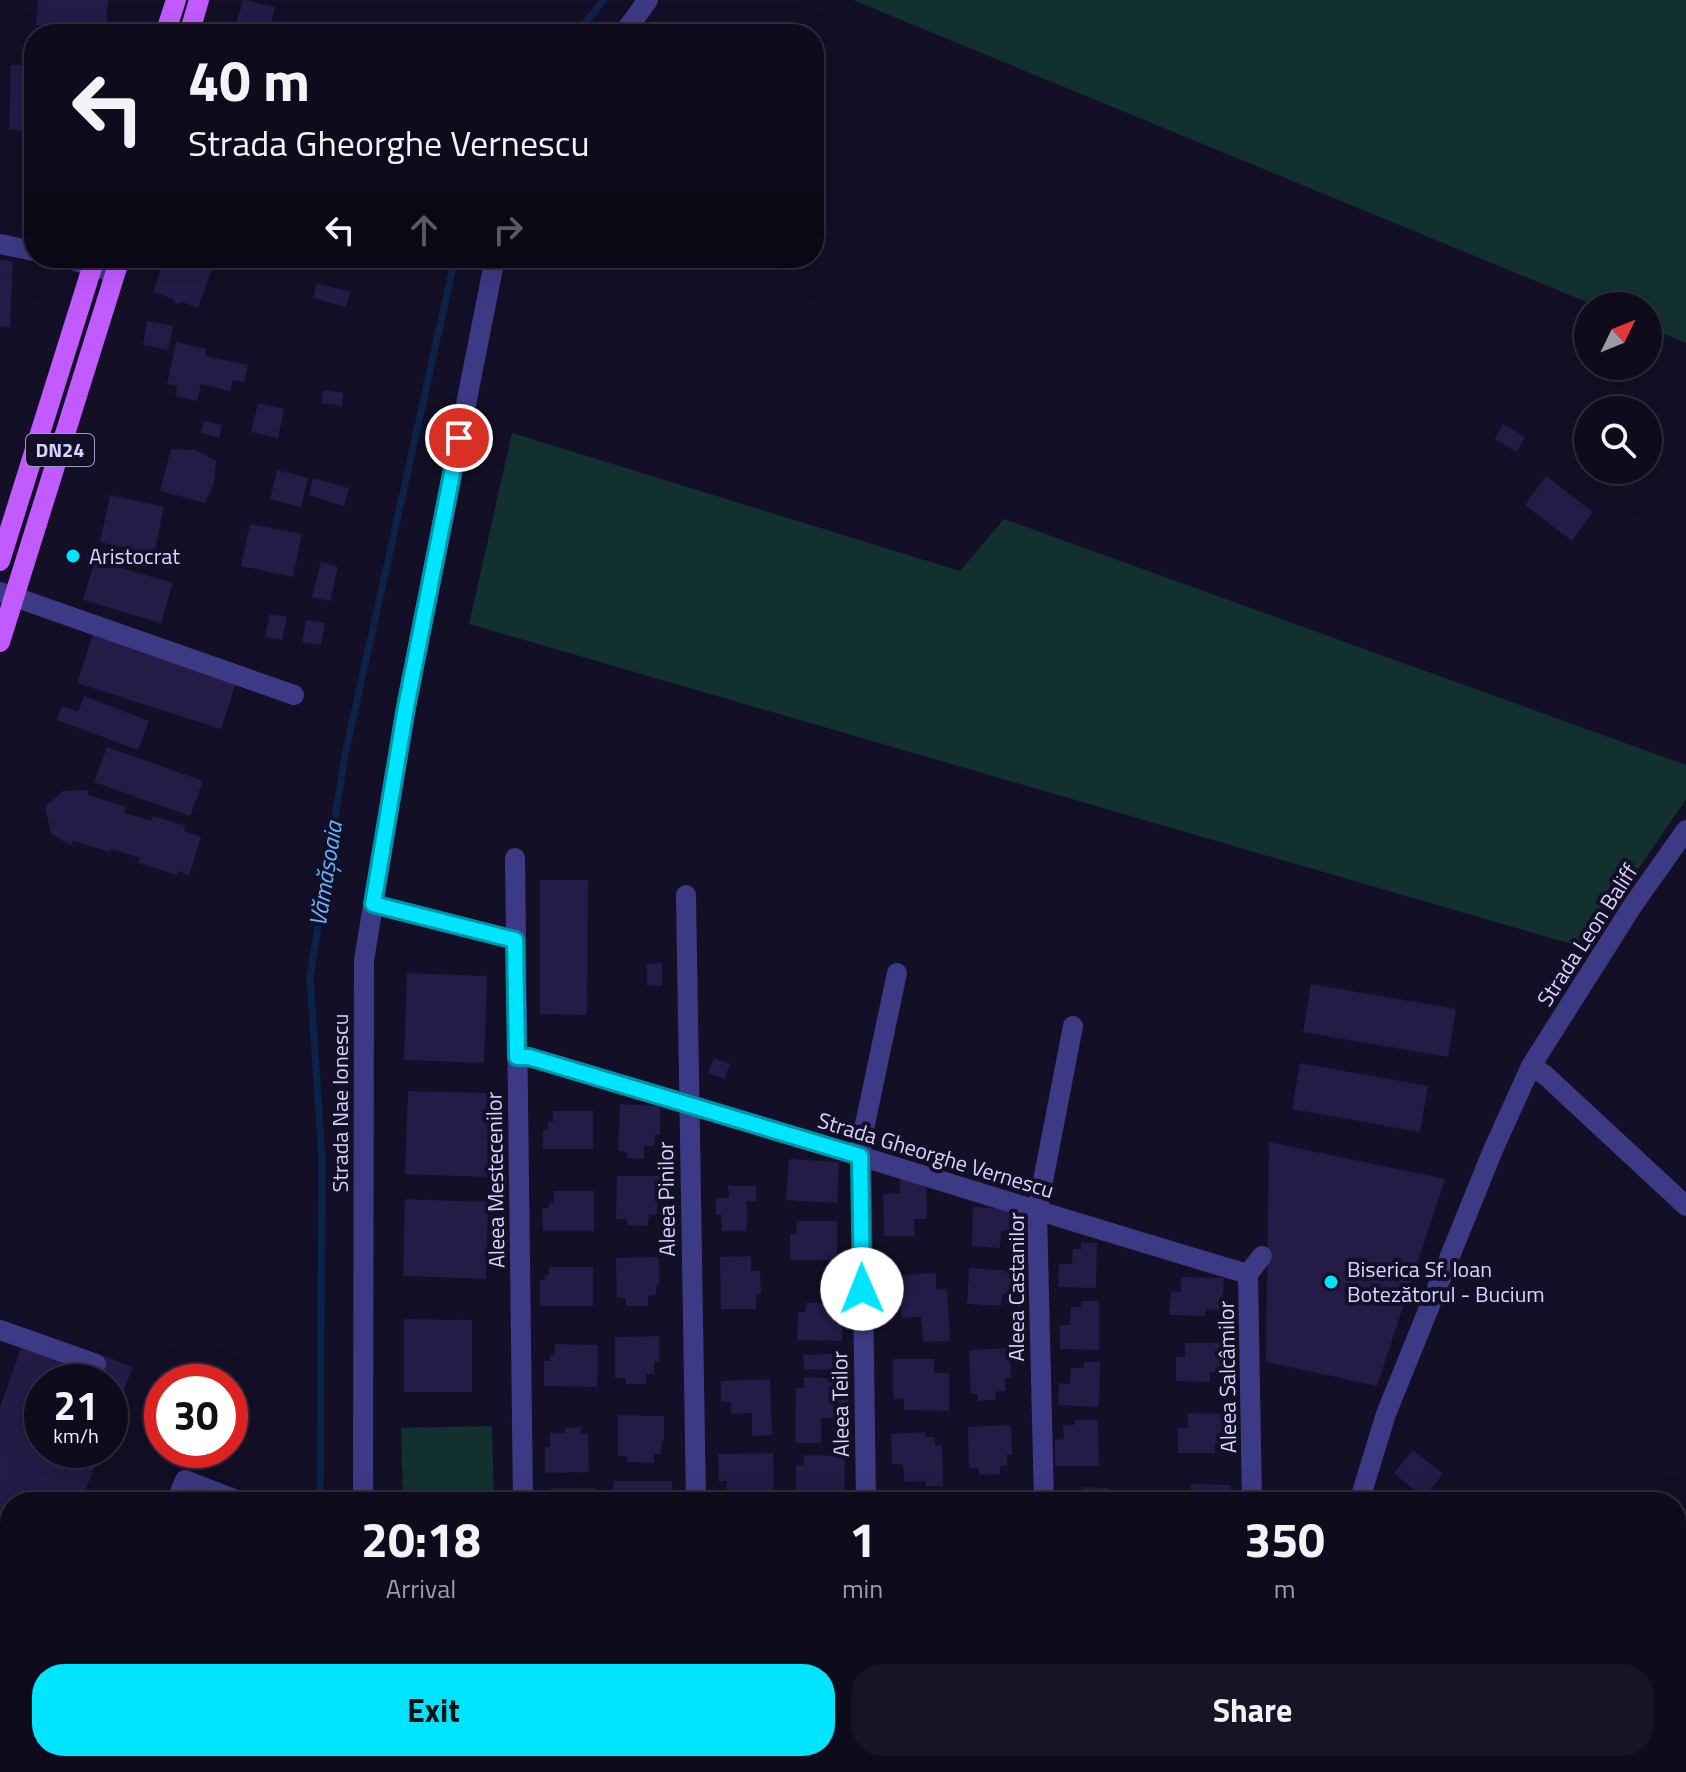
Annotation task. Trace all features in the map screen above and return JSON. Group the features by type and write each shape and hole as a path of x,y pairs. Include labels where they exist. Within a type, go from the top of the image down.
{"main road":[{"path":"168,24 176,0"},
{"path":"192,24 199,0"},
{"name":"DN24","path":"0,560 92,268"},
{"name":"DN24","path":"0,642 7,594 24,566 117,268"}],"street":[{"path":"630,24 648,0"},
{"path":"0,244 24,249"},
{"name":"Strada Nae Ionescu","path":"363,1492 364,960 406,707 493,268"},
{"path":"0,560 24,566"},
{"path":"7,594 294,695"},
{"name":"Strada Leon Baliff","path":"1362,1492 1386,1414 1493,1150 1531,1066 1633,905 1686,830"},
{"name":"Aleea Mestecenilor","path":"515,858 523,1492"},
{"name":"Aleea Pinilor","path":"686,895 696,1492"},
{"path":"373,904 515,940"},
{"name":"Aleea Teilor","path":"866,1492 860,1156 897,973"},
{"name":"Aleea Castanilor","path":"1044,1492 1037,1212 1073,1026"},
{"name":"Strada Gheorghe Vernescu","path":"517,1057 529,1057 689,1103 1037,1212 1248,1274"},
{"path":"1531,1066 1545,1075 1686,1206"},
{"name":"Aleea Salcâmilor","path":"1252,1492 1248,1274 1262,1256"},
{"path":"0,1330 96,1364"},
{"path":"180,1492 185,1480 216,1492"}],"green space":[{"path":"853,0 1686,0 1686,343 1662,333 1662,292 1574,292 1574,297"},
{"path":"512,433 960,571 1004,519 1686,765 1686,799 1585,948 469,624"},
{"path":"492,1426 494,1492 403,1492 401,1428"}],"building":[{"path":"38,0 108,0 106,24 36,24"},
{"path":"243,0 275,7 271,24 236,24"},
{"path":"11,65 24,65 24,131 9,130"},
{"path":"0,260 13,261 10,327 0,326"},
{"path":"161,268 212,268 198,308 182,302 176,304 173,299 153,292"},
{"path":"317,283 350,292 346,307 313,298"},
{"path":"147,321 173,326 168,350 143,345"},
{"path":"176,342 206,349 205,356 248,365 244,382 233,380 230,391 201,384 197,401 175,396 177,386 167,384"},
{"path":"323,390 343,393 342,406 322,403"},
{"path":"258,403 284,409 278,438 251,432"},
{"path":"204,421 222,425 219,438 201,433"},
{"path":"1503,424 1525,437 1517,452 1495,439"},
{"path":"171,449 196,450 216,461 214,483 205,503 160,491"},
{"path":"277,470 308,478 301,507 270,499"},
{"path":"1546,476 1593,512 1572,541 1525,505"},
{"path":"313,478 349,488 344,506 309,495"},
{"path":"110,495 164,507 154,554 100,542"},
{"path":"250,524 302,534 293,577 241,566"},
{"path":"95,560 173,583 161,623 83,600"},
{"path":"321,562 338,567 330,601 312,597"},
{"path":"270,614 287,617 282,640 265,637"},
{"path":"306,620 325,623 321,645 302,642"},
{"path":"93,634 237,680 221,729 77,683"},
{"path":"84,696 149,721 138,750 57,720 62,706 78,712"},
{"path":"107,747 203,781 190,816 94,782"},
{"path":"89,790 88,795 126,807 124,813 151,821 153,816 186,826 184,831 201,837 189,875 178,871 177,875 138,863 140,858 111,849 110,852 73,841 71,846 51,833 45,807 63,791"},
{"path":"540,880 588,880 587,1015 540,1014"},
{"path":"662,963 662,986 647,985 647,964"},
{"path":"407,973 487,976 484,1063 404,1060"},
{"path":"1311,984 1456,1009 1448,1057 1303,1032"},
{"path":"714,1058 730,1064 725,1079 708,1073"},
{"path":"1300,1063 1428,1086 1420,1132 1292,1109"},
{"path":"408,1091 489,1093 487,1177 405,1174"},
{"path":"620,1104 660,1106 660,1135 655,1135 654,1146 644,1146 644,1159 627,1158 627,1152 618,1151"},
{"path":"553,1111 593,1111 593,1149 543,1149 543,1130 548,1130 548,1122 553,1122"},
{"path":"1269,1142 1445,1179 1377,1386 1266,1362"},
{"path":"789,1159 839,1162 837,1203 786,1200"},
{"path":"617,1176 662,1176 662,1203 657,1202 657,1214 649,1214 648,1226 627,1225 627,1219 616,1219"},
{"path":"900,1179 926,1179 927,1219 914,1219 915,1236 884,1236 883,1194 900,1193"},
{"path":"728,1186 756,1186 756,1201 747,1201 747,1231 722,1231 721,1215 716,1215 716,1198 729,1198"},
{"path":"554,1191 594,1191 594,1231 543,1231 542,1208 549,1208 549,1203 554,1203"},
{"path":"405,1199 488,1202 486,1279 403,1276"},
{"path":"973,1207 1010,1209 1009,1232 1001,1231 1000,1248 972,1246"},
{"path":"797,1221 837,1221 837,1260 790,1260 790,1234 796,1234"},
{"path":"1081,1242 1097,1243 1096,1288 1058,1287 1059,1264 1072,1264 1073,1249 1081,1249"},
{"path":"751,1256 751,1271 760,1271 761,1294 756,1294 756,1309 721,1309 720,1257"},
{"path":"659,1257 656,1295 648,1296 648,1306 626,1306 626,1298 617,1298 616,1258"},
{"path":"549,1267 593,1267 593,1306 540,1306 540,1280 545,1280 545,1275 549,1275"},
{"path":"969,1268 1013,1271 1011,1295 1002,1294 1001,1306 967,1304"},
{"path":"936,1273 936,1289 947,1289 950,1341 923,1342 921,1317 902,1318 901,1307 890,1308 888,1276"},
{"path":"1181,1277 1224,1278 1222,1310 1206,1309 1205,1316 1169,1315 1171,1291 1181,1292"},
{"path":"1081,1301 1099,1301 1099,1350 1060,1349 1060,1325 1070,1325 1071,1307 1081,1307"},
{"path":"806,1303 835,1303 834,1313 843,1313 842,1341 797,1340 798,1312 805,1312"},
{"path":"404,1319 472,1320 472,1392 404,1392"},
{"path":"659,1336 659,1362 654,1361 654,1374 646,1374 646,1384 626,1384 626,1378 615,1378 615,1337"},
{"path":"1185,1343 1225,1343 1225,1373 1210,1372 1210,1382 1176,1381 1176,1357 1185,1357"},
{"path":"555,1344 598,1345 597,1387 544,1386 544,1361 550,1361 550,1355 555,1355"},
{"path":"21,1348 66,1364 24,1364 24,1468 94,1468 85,1492 0,1492 0,1407"},
{"path":"1010,1348 1011,1378 1005,1378 1005,1391 995,1392 996,1400 978,1401 978,1394 971,1394 969,1350"},
{"path":"832,1354 833,1369 804,1370 803,1355"},
{"path":"101,1355 125,1364 98,1364"},
{"path":"893,1359 934,1359 934,1373 949,1373 949,1411 904,1410 904,1399 893,1399"},
{"path":"1084,1362 1100,1362 1099,1407 1058,1405 1059,1383 1070,1384 1071,1368 1083,1368"},
{"path":"804,1377 849,1379 848,1419 821,1418 821,1443 795,1443 796,1388 804,1388"},
{"path":"770,1379 772,1435 752,1436 752,1413 731,1414 731,1402 721,1402 721,1381"},
{"path":"1188,1413 1229,1414 1229,1443 1215,1443 1215,1453 1178,1453 1178,1428 1188,1428"},
{"path":"618,1415 664,1416 664,1441 661,1441 661,1454 654,1454 654,1463 627,1462 627,1456 618,1456"},
{"path":"1075,1420 1098,1420 1099,1466 1055,1466 1055,1440 1064,1439 1063,1425 1075,1425"},
{"path":"1011,1425 1012,1455 1007,1455 1007,1466 1000,1466 1000,1474 979,1475 979,1468 969,1468 968,1427"},
{"path":"581,1427 581,1434 588,1434 589,1472 545,1473 545,1447 550,1447 550,1433 565,1433 565,1428"},
{"path":"925,1432 925,1437 935,1437 935,1446 942,1445 943,1486 926,1486 926,1481 904,1482 903,1464 892,1464 891,1434"},
{"path":"1413,1450 1443,1474 1429,1492 1417,1492 1394,1473"},
{"path":"773,1453 774,1492 727,1492 727,1481 719,1481 718,1454"},
{"path":"804,1455 845,1456 844,1492 796,1491 796,1465 804,1465"},
{"path":"613,1481 672,1481 672,1492 613,1492"},
{"path":"1191,1484 1231,1485 1231,1492 1191,1492"},
{"path":"1082,1487 1109,1488 1109,1492 1082,1492"},
{"path":"551,1488 595,1488 595,1492 551,1492"}],"waterway":[{"name":"Vămășoaia","path":"584,24 604,0"},
{"name":"Vămășoaia","path":"320,1492 322,1159 310,977 345,755 453,268"}],"place":[{"name":"Aristocrat","path":"73,556"},
{"name":"Biserica Sf. Ioan Botezătorul - Bucium","path":"1331,1282"}],"route":[{"path":"459,438 406,707 373,904 515,940 517,1057 529,1057 662,1095 860,1156 862,1289"}]}
